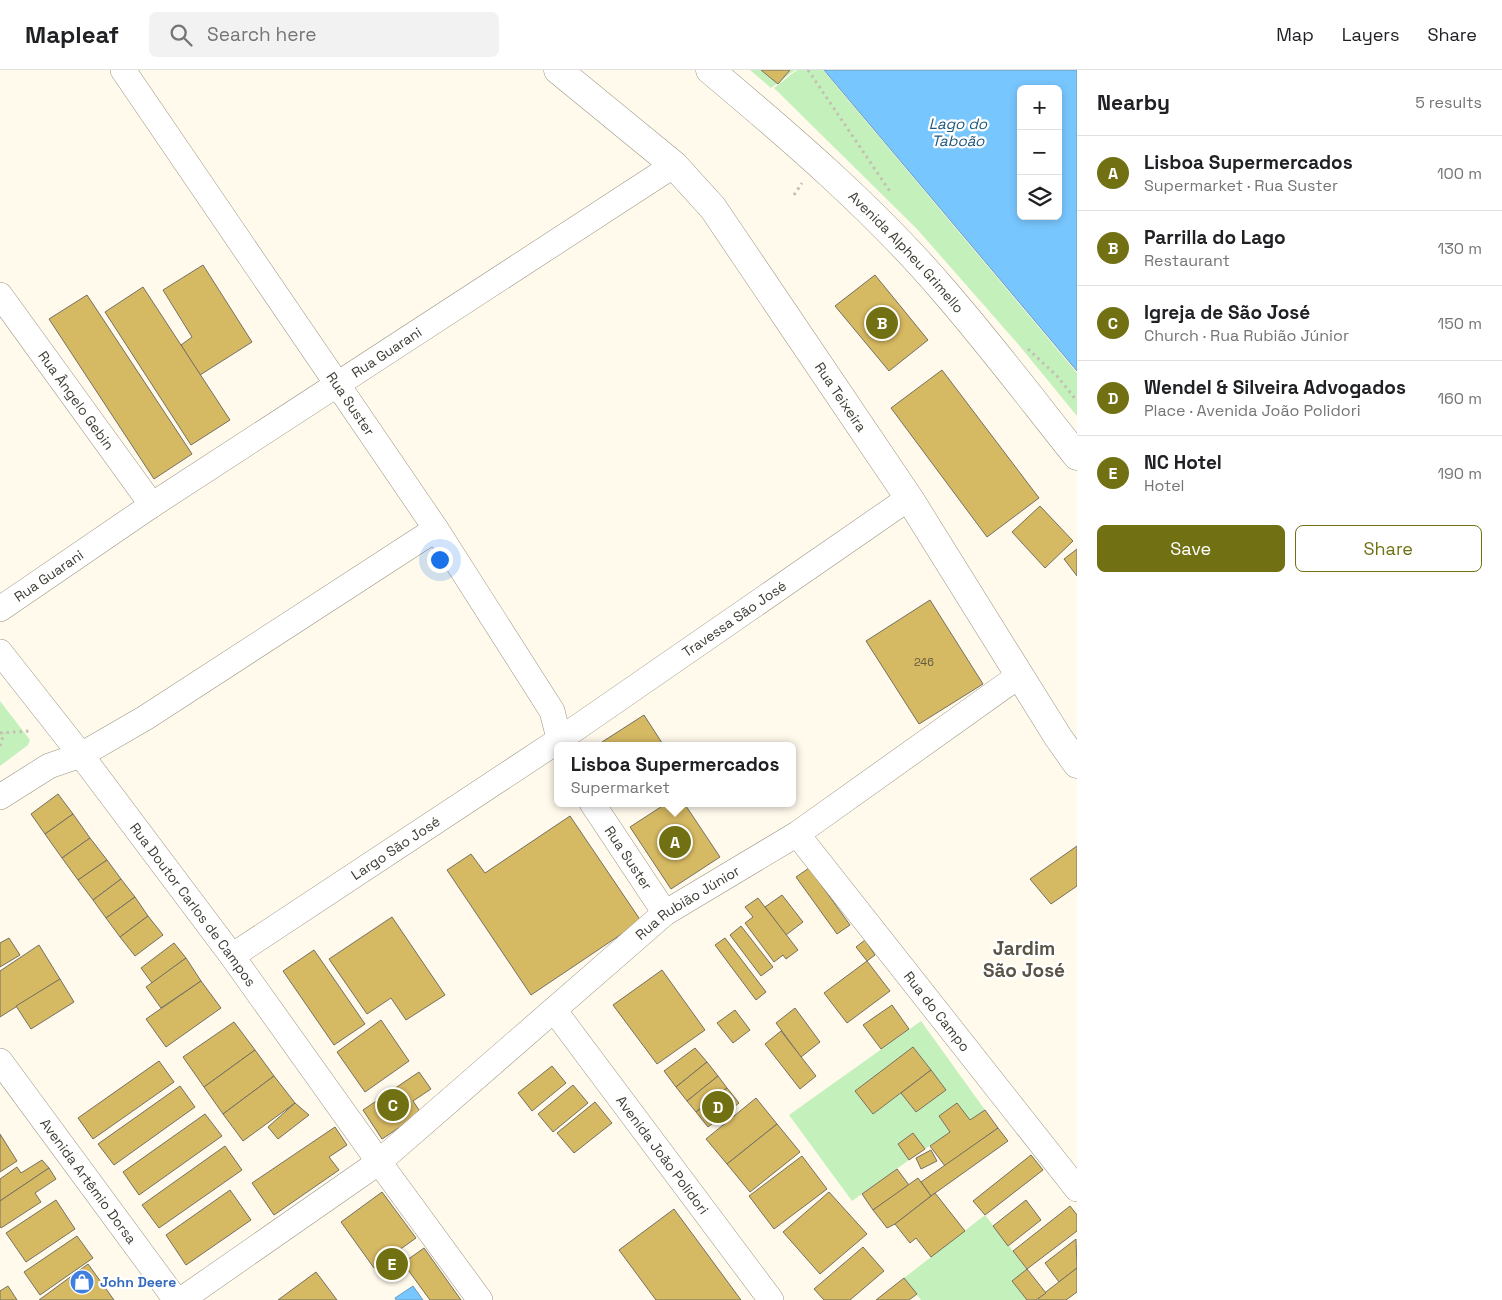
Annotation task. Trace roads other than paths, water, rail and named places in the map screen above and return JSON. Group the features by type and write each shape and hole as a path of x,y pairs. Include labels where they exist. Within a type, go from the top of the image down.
{"street":[{"name":"Rua Suster","path":"122,70 338,383 436,529 552,711 560,742"},
{"name":"Rua Teixeira","path":"558,70 674,164 713,208 909,498 1020,674 1068,739 1077,764"},
{"name":"Avenida Alpheu Grimello","path":"710,70 767,118 864,206 944,290 1077,456"},
{"name":"Rua Guarani","path":"0,609 338,383 674,164"},
{"name":"Rua Ângelo Gebin","path":"0,295 152,506"},
{"name":"Travessa São José","path":"561,742 909,498"},
{"path":"0,798 49,766 81,755 145,718 436,529"},
{"name":"Rua Doutor Carlos de Campos","path":"0,652 81,755 232,956 378,1162 480,1300"},
{"name":"Rua Rubião Júnior","path":"181,1300 378,1162 665,913 797,834 1020,674"},
{"name":"Largo São José","path":"232,956 554,747"},
{"name":"Rua Suster","path":"595,807 665,913"},
{"name":"Rua do Campo","path":"797,834 1077,1188"},
{"name":"Avenida João Polidori","path":"554,1010 770,1300"},
{"name":"Avenida Artêmio Dorsa","path":"0,1061 176,1300"}],"water":[{"name":"Lago do Taboão","path":"824,70 1077,70 1077,371"},
{"path":"413,1286 423,1300 396,1300 395,1298"}],"place":[{"name":"Parrilla do Lago","path":"882,323"},
{"name":"Lisboa Supermercados","path":"675,842"},
{"name":"Igreja de São José","path":"393,1105"},
{"name":"Wendel & Silveira Advogados","path":"718,1107"},
{"name":"NC Hotel","path":"392,1264"},
{"name":"John Deere","path":"82,1282"}],"district":[{"name":"Jardim São José","path":"1024,959"}]}
